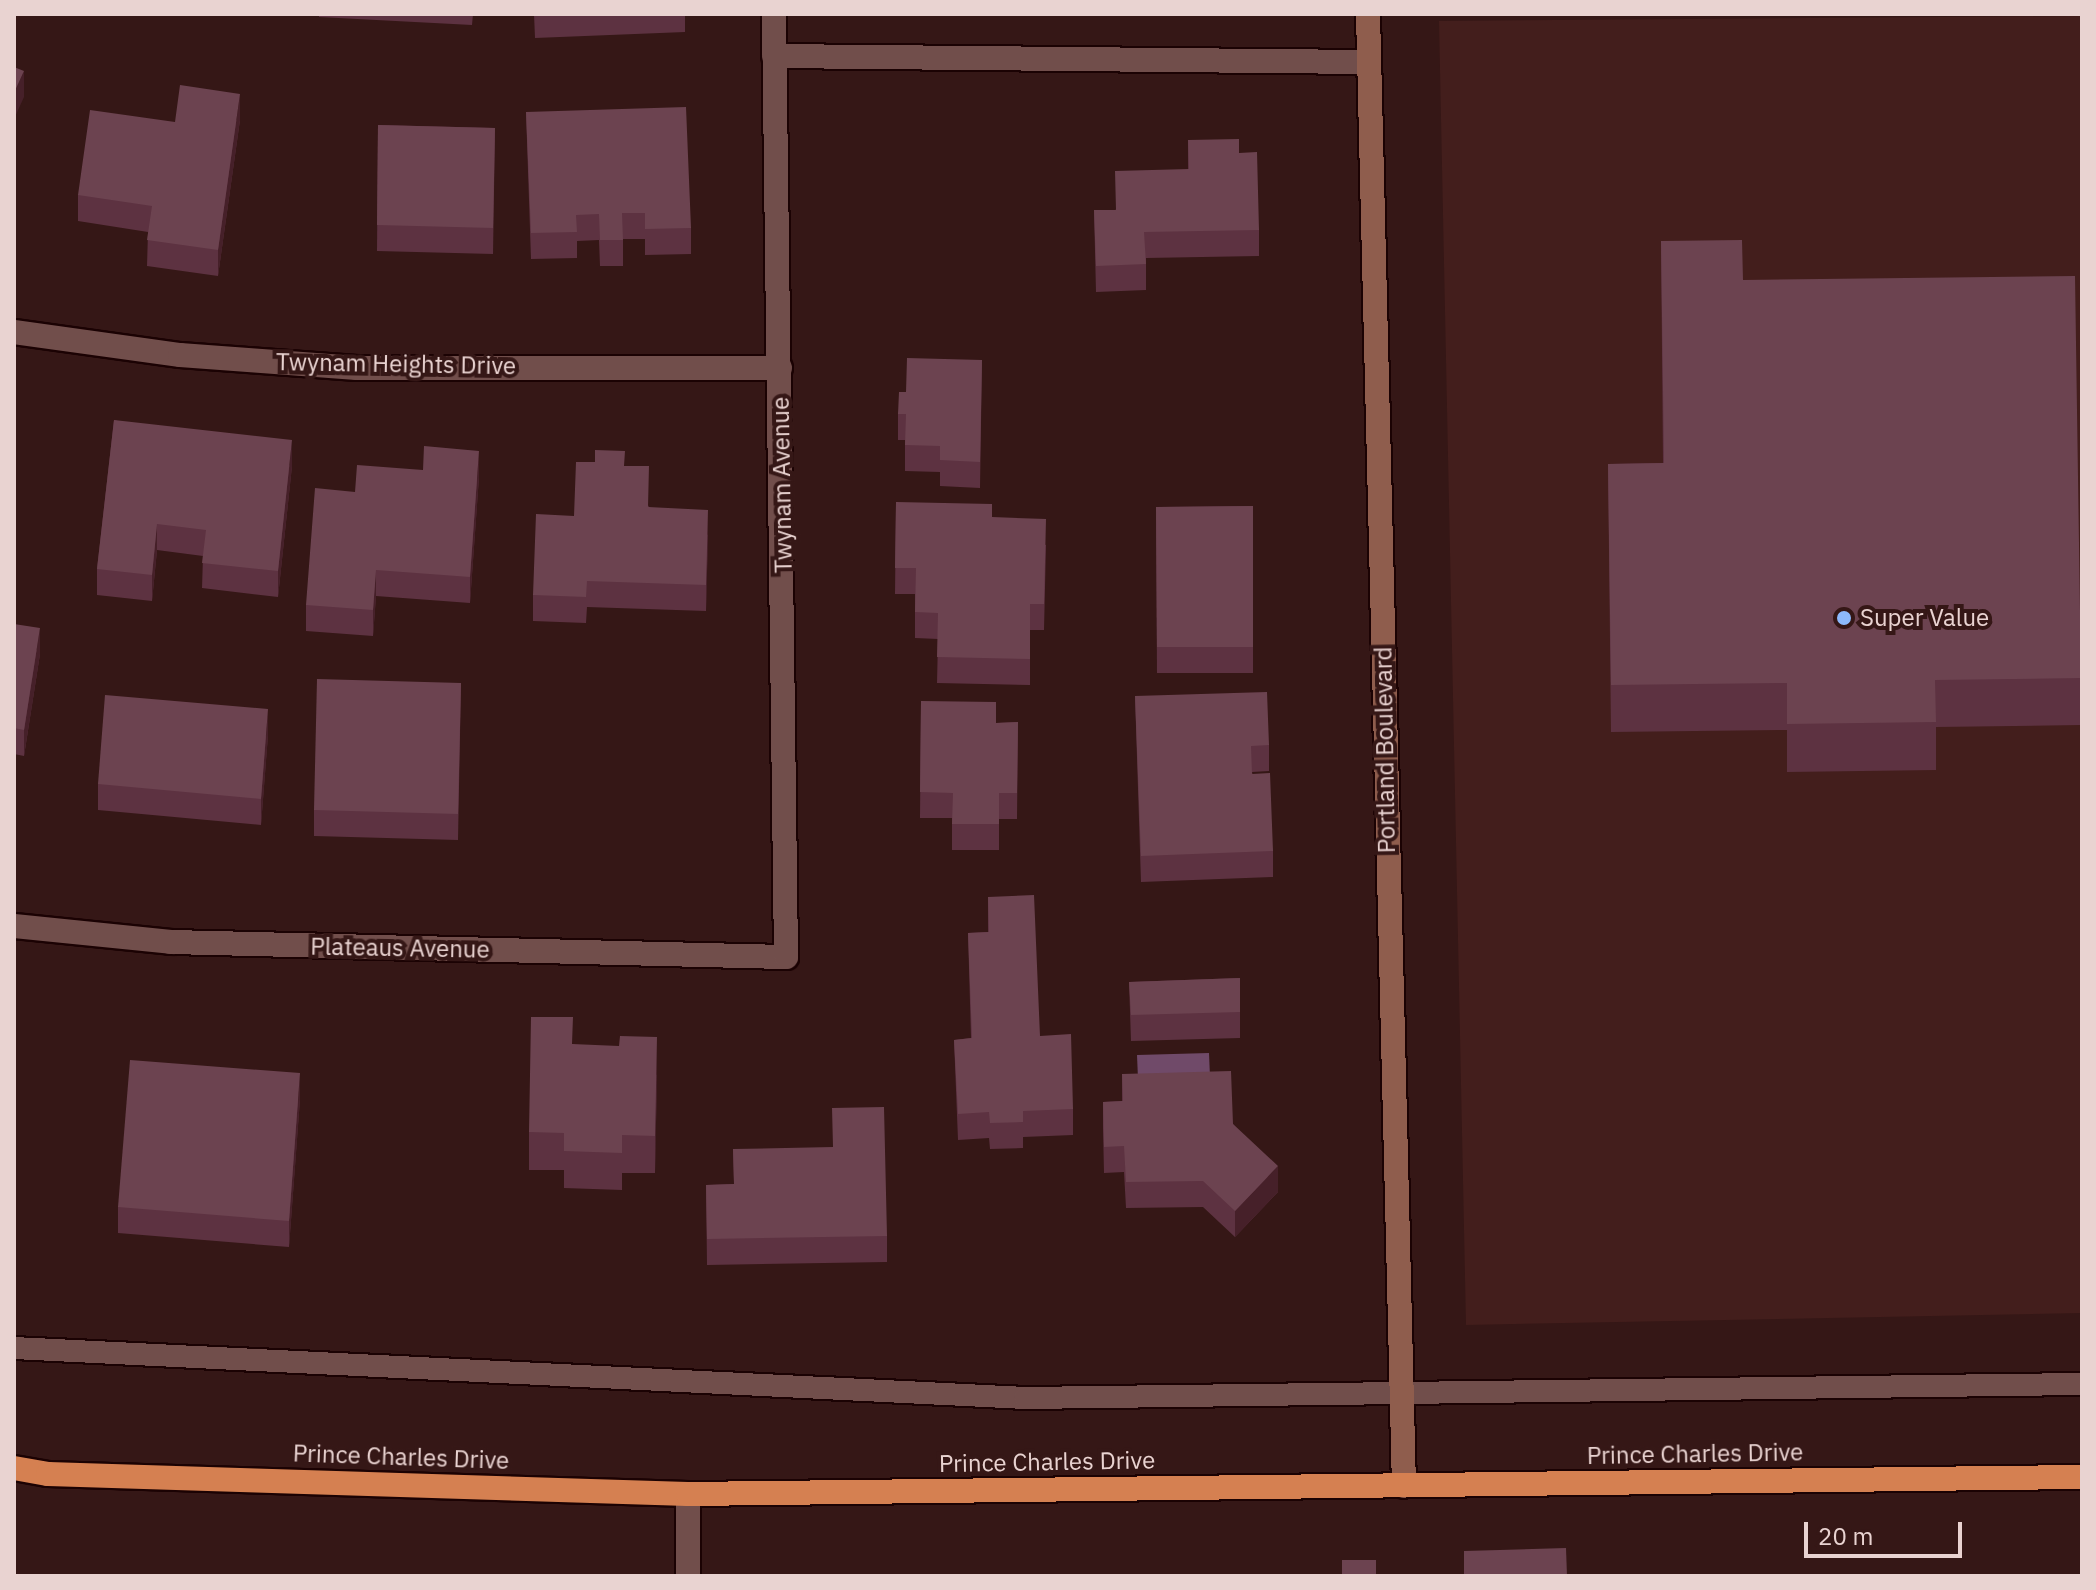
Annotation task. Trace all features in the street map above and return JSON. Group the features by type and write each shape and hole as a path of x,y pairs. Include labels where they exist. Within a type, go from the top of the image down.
{"highway":[{"name":"Prince Charles Drive","path":"14,1468 64,1474 688,1494 2082,1477"}],"street":[{"name":"Twynam Avenue","path":"774,14 786,957"},
{"name":"Portland Boulevard","path":"1368,14 1404,1486"},
{"path":"774,56 1368,62"},
{"name":"Twynam Heights Drive","path":"14,332 180,355 357,368 780,368"},
{"name":"Plateaus Avenue","path":"14,926 171,942 786,957"},
{"path":"688,1494 688,1576"}],"lane":[{"path":"14,1348 1025,1398 2082,1384"}],"shaded area":[{"path":"2082,16 2082,1313 1466,1325 1439,21"},
{"path":"1209,1053 1210,1077 1138,1079 1137,1055"}],"building":[{"path":"14,67 24,71 14,93"},
{"path":"180,85 240,94 218,250 147,240 152,206 78,195 90,110 175,122"},
{"path":"686,107 691,228 645,229 645,213 622,213 623,240 600,240 599,214 576,215 577,232 531,233 526,112"},
{"path":"378,125 495,128 493,228 377,225"},
{"path":"1239,139 1239,153 1257,152 1259,230 1144,232 1146,264 1096,266 1094,210 1116,210 1115,171 1189,169 1188,140"},
{"name":"Super Value","path":"1742,240 1743,280 2075,276 2081,678 1935,680 1936,722 1787,724 1787,683 1611,685 1608,464 1664,463 1661,241"},
{"path":"907,358 982,360 980,462 940,460 940,446 905,445 906,414 898,414 899,392 906,392"},
{"path":"114,420 292,440 278,571 202,563 206,530 157,524 152,575 97,569"},
{"path":"424,446 479,451 470,577 376,570 373,610 306,605 315,488 355,492 357,465 423,470"},
{"path":"595,450 625,451 624,466 649,466 648,507 708,510 706,585 587,581 586,597 533,595 536,514 574,516 576,462 595,462"},
{"path":"896,502 992,504 992,517 1046,519 1044,604 1030,604 1030,659 937,657 938,613 915,612 916,568 895,568"},
{"path":"1253,506 1253,647 1157,647 1156,507"},
{"path":"14,624 40,628 24,730 14,728"},
{"path":"317,679 461,683 458,814 314,810"},
{"path":"1267,692 1269,745 1251,746 1252,774 1270,773 1273,851 1141,856 1135,696"},
{"path":"105,695 268,709 261,799 98,784"},
{"path":"921,701 996,702 996,723 1018,722 1017,793 999,793 999,824 952,824 953,793 920,792"},
{"path":"1034,895 1040,1036 1071,1034 1073,1109 1023,1111 1023,1122 990,1123 989,1112 958,1114 954,1040 972,1038 968,933 989,932 988,897"},
{"path":"1240,978 1240,1012 1131,1015 1129,982"},
{"path":"531,1017 573,1017 572,1044 619,1046 620,1036 657,1037 655,1136 622,1135 622,1153 564,1151 564,1133 529,1132"},
{"path":"130,1060 300,1073 289,1221 118,1207"},
{"path":"1231,1071 1233,1124 1278,1166 1235,1211 1203,1181 1126,1182 1124,1146 1104,1147 1103,1102 1123,1101 1122,1074"},
{"path":"884,1107 887,1236 707,1239 706,1185 734,1184 733,1149 833,1147 832,1108"},
{"path":"1566,1548 1567,1576 1464,1576 1464,1551"},
{"path":"1342,1560 1376,1560 1376,1576 1342,1576"}],"place":[{"name":"Super Value","path":"1844,618"}]}
